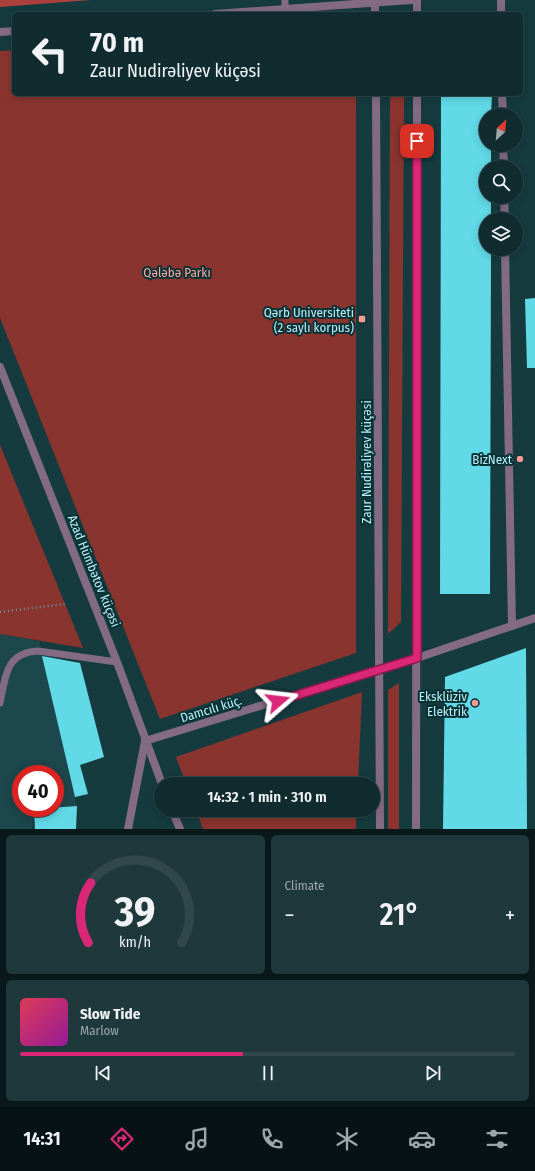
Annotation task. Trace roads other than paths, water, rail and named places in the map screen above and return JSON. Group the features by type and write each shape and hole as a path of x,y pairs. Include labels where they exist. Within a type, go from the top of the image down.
{"street":[{"path":"230,12 285,4 411,0"},
{"path":"417,0 417,12"},
{"path":"501,0 501,12"},
{"path":"375,1 375,12"},
{"path":"0,32 12,31"},
{"name":"Zaur Nudirəliyev küçəsi","path":"376,96 380,829"},
{"path":"416,829 417,96"},
{"path":"502,96 503,108"},
{"path":"505,256 512,626"},
{"name":"Azad Hümbətov küçəsi","path":"0,367 117,662 159,777"},
{"name":"Damcılı küç.","path":"145,741 380,670 535,618"},
{"path":"128,829 145,741"},
{"path":"175,817 180,829"}],"lane":[{"path":"0,703 9,665 16,657 27,652 38,651 117,662"}],"place":[{"name":"Qərb Universiteti (2 saylı korpus)","path":"362,319"},
{"name":"BizNext","path":"520,459"},
{"name":"Eksklüziv Elektrik","path":"475,703"}],"park label":[{"name":"Qələbə Parkı","path":"177,272"}]}
